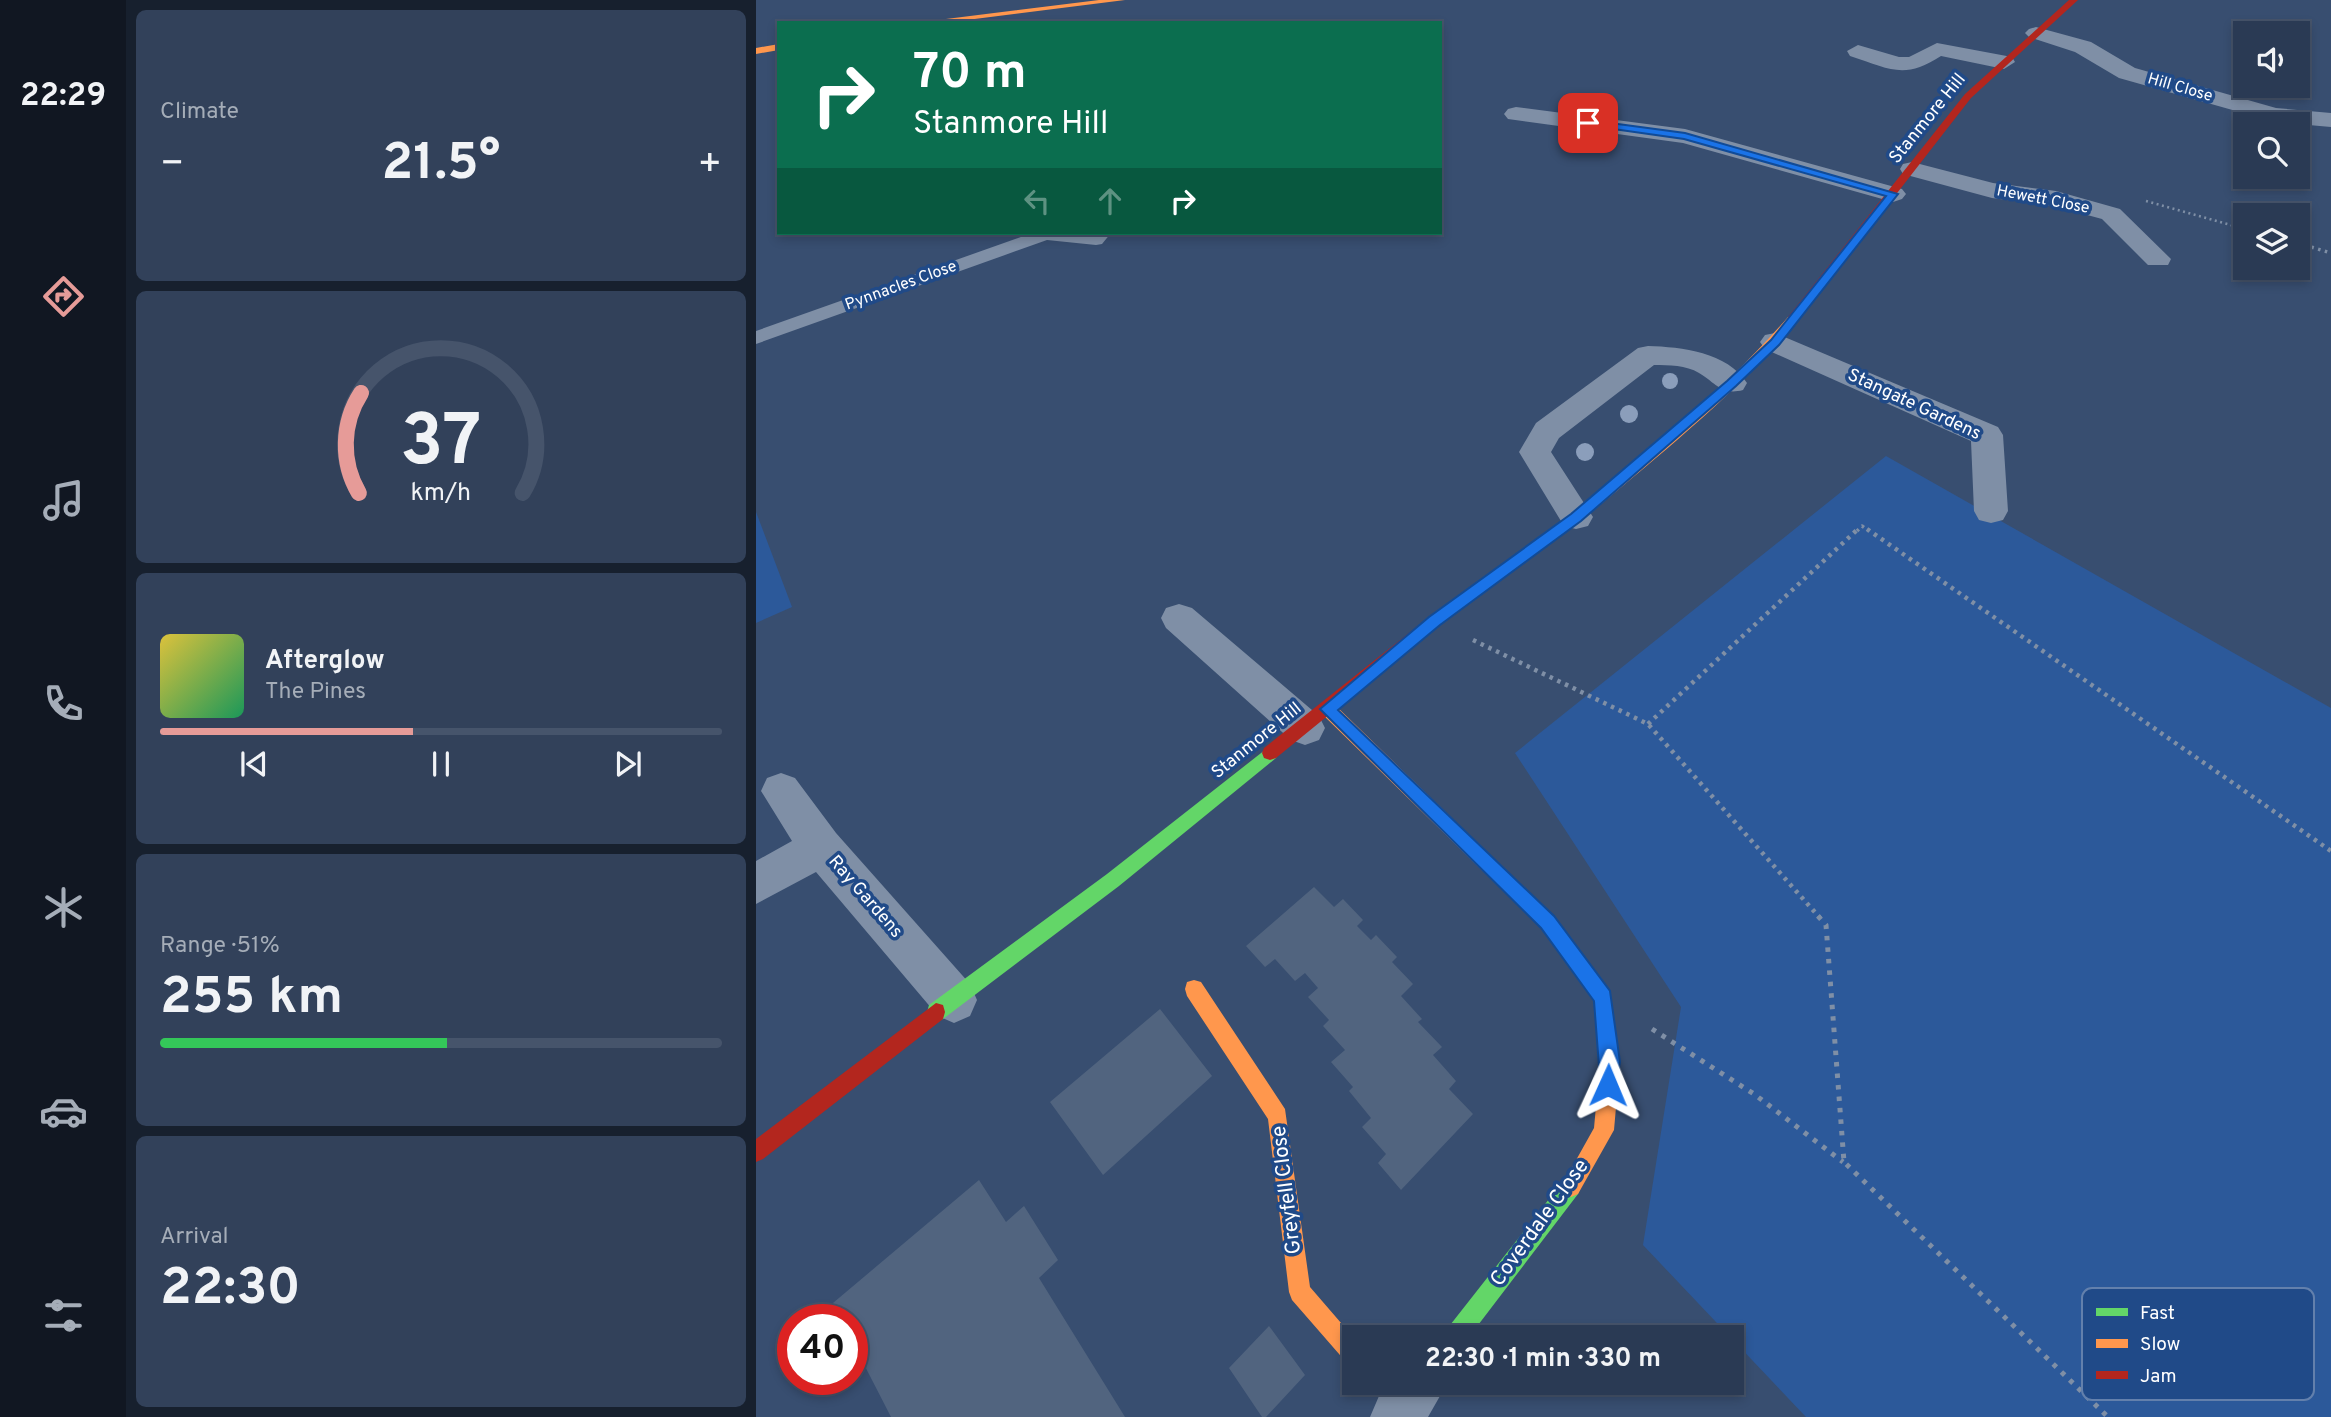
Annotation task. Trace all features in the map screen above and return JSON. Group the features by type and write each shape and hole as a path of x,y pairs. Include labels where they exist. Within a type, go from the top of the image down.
{"main road":[{"path":"936,21 1121,0"},
{"name":"Stanmore Hill","path":"756,1152 852,1074 1113,880 1316,719 1434,621 1576,517 1732,383 1775,342 1968,96 2074,0"},
{"path":"756,51 777,47"},
{"path":"1316,719 1547,922 1603,998"},
{"name":"Greyfell Close","path":"1194,989 1278,1116 1300,1292 1342,1340"},
{"name":"Coverdale Close","path":"1464,1325 1569,1191 1604,1130 1610,1062 1603,998"}],"street":[{"name":"Hill Close","path":"2036,33 2083,47 2127,73 2247,112"},
{"path":"1858,51 1897,64 1914,64 1937,50 1952,50 2004,62"},
{"path":"1516,114 1685,136 1892,194"},
{"name":"Hill Close","path":"2310,120 2331,120"},
{"name":"Hewett Close","path":"1912,169 1992,190 2056,199 2111,214 2158,259"},
{"name":"Stangate Gardens","path":"1775,342 1987,435 1991,511"},
{"path":"1576,517 1535,452 1547,431 1648,355 1675,356 1708,365 1732,383"},
{"path":"1179,618 1316,719"},
{"name":"Ray Gardens","path":"780,791 821,847 954,1000"},
{"path":"756,884 821,847"}],"lane":[{"name":"Pynnacles Close","path":"756,338 1044,235"},
{"name":"Pynnacles Close","path":"1055,235 1096,240 1100,235"}],"path":[{"path":"2310,247 2331,253"},
{"path":"1648,724 1862,526 2331,851"},
{"path":"1434,621 1648,724 1826,925 1844,1163"},
{"path":"1603,998 1754,1094 1844,1163 2082,1392"},
{"path":"2090,1400 2108,1417"}],"shaded area":[{"path":"1886,456 2331,708 2331,1417 1806,1417 1744,1352 1744,1325 1719,1325 1643,1245 1681,1007 1515,753"},
{"path":"756,512 792,607 756,623"}],"building":[{"path":"1314,887 1334,907 1343,899 1363,920 1357,926 1371,940 1376,935 1397,957 1392,962 1413,984 1401,996 1422,1019 1418,1022 1442,1047 1433,1055 1456,1081 1449,1089 1473,1114 1401,1190 1378,1163 1386,1154 1362,1127 1371,1118 1349,1091 1353,1087 1331,1062 1345,1050 1323,1026 1329,1020 1308,997 1318,988 1305,973 1295,981 1275,959 1265,967 1246,946"},
{"path":"1160,1009 1212,1076 1103,1175 1050,1102"},
{"path":"979,1180 1006,1222 1024,1206 1058,1260 1039,1278 1125,1417 891,1417 868,1372 868,1304 833,1303"},
{"path":"1269,1326 1305,1375 1266,1417 1262,1417 1229,1368"}],"traffic: fast":[{"path":"936,1012 1113,880 1270,753"},
{"path":"1464,1325 1571,1187"}],"traffic: slow":[{"path":"936,21 1121,0"},
{"path":"756,51 777,47"},
{"path":"1581,513 1719,397 1792,320"},
{"path":"1328,709 1547,922 1603,998 1610,1062 1604,1130 1571,1187"},
{"path":"1194,989 1278,1116 1300,1292 1342,1340"}],"traffic: jam":[{"path":"1792,320 1968,96 2074,0"},
{"path":"1270,753 1434,621 1581,513"},
{"path":"756,1152 936,1012"}],"route":[{"path":"1588,123 1685,136 1892,194 1775,342 1732,383 1576,517 1434,621 1328,709 1547,922 1603,998 1610,1062 1608,1085"}]}
